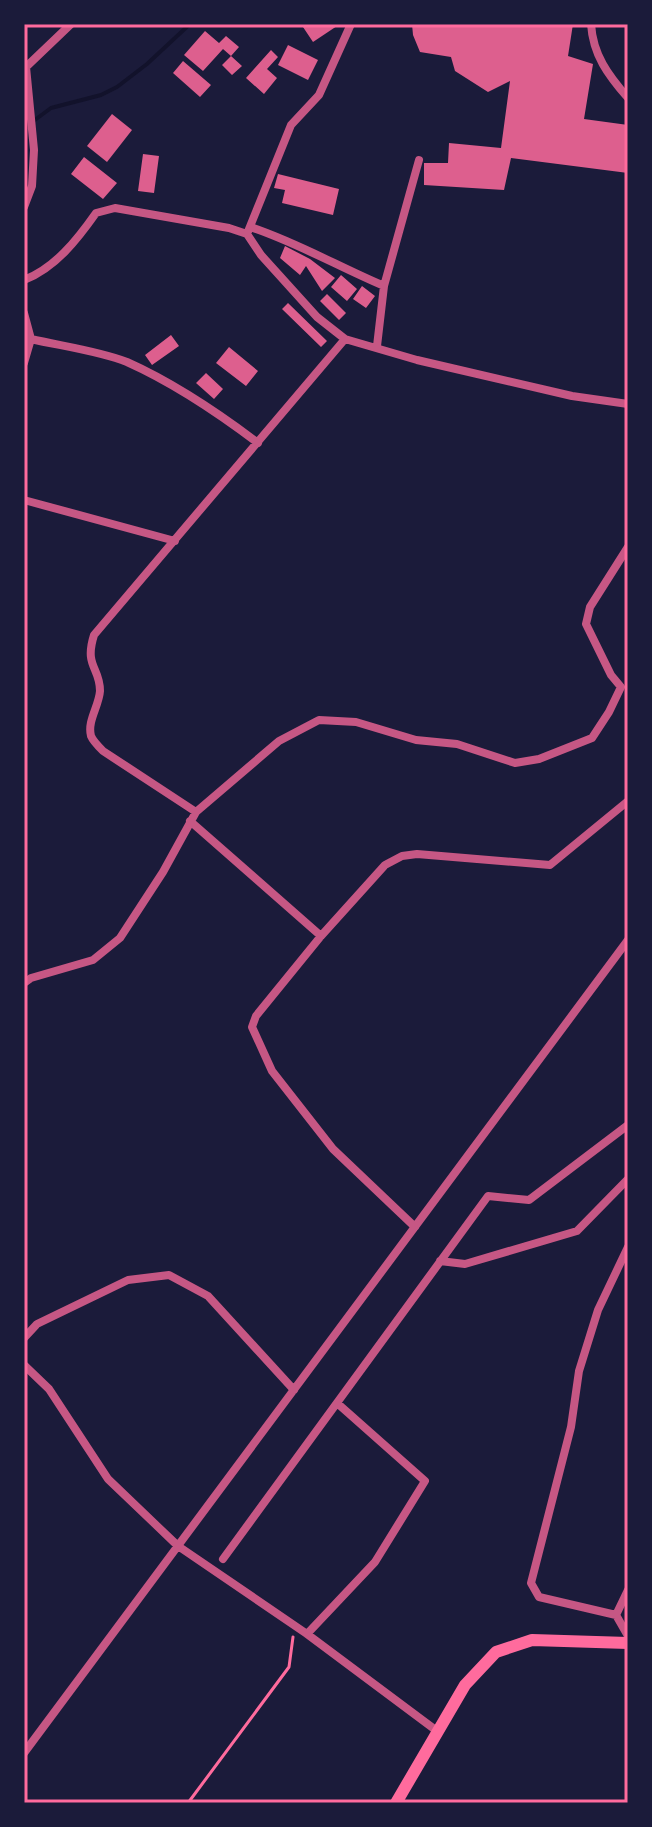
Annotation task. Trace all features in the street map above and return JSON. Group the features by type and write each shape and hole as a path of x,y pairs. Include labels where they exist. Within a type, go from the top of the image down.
{"main road":[{"path":"396,1803 465,1685 496,1652 532,1640 628,1643"}],"street":[{"path":"24,207 32,186 34,150 25,66 71,24"},
{"path":"351,24 319,95 291,125 248,230 261,255 317,317 345,339 417,360 557,392 628,404"},
{"path":"591,24 592,41 605,73 628,98"},
{"path":"377,346 384,286 419,160"},
{"path":"24,280 41,274 77,240 96,213 115,208 280,237 321,259 384,286"},
{"path":"24,313 31,339 24,363"},
{"path":"31,339 124,361 180,390 258,443"},
{"path":"196,812 103,751 91,737 90,724 100,695 99,682 91,665 90,649 94,635 345,339"},
{"path":"24,500 175,541"},
{"path":"24,983 31,978 93,960 120,938 163,872 196,812 279,741 319,720 356,722 416,740 457,744 515,763 539,759 592,738 624,690 611,675 586,624 590,607 628,547"},
{"path":"415,1227 333,1149 272,1071 252,1027 256,1016 321,936 385,865 402,856 417,854 550,865 628,801"},
{"path":"190,821 321,936"},
{"path":"24,1753 628,940"},
{"path":"223,1559 488,1196 529,1200 628,1125"},
{"path":"440,1261 465,1264 577,1231 628,1179"},
{"path":"628,1247 598,1310 579,1371 571,1427 531,1583 539,1597 616,1615 628,1636"},
{"path":"24,1338 37,1324 128,1280 169,1275 208,1296 294,1390"},
{"path":"24,1365 49,1389 108,1479 178,1546 307,1634 437,1731"},
{"path":"307,1634 375,1562 425,1481 337,1403"},
{"path":"616,1615 628,1590"}],"path":[{"path":"188,1803 289,1667 294,1626"}],"building":[{"path":"301,24 336,24 337,26 313,42"},
{"path":"412,24 573,24 568,56 593,64 584,119 628,125 628,173 511,158 504,190 424,185 424,163 448,163 449,143 501,148 510,81 488,92 455,71 451,57 420,52"},
{"path":"205,31 219,43 226,36 239,47 231,56 223,49 203,71 184,55"},
{"path":"288,45 318,60 308,80 278,65"},
{"path":"271,50 278,57 267,69 277,78 264,94 246,78"},
{"path":"231,56 242,66 232,75 222,65"},
{"path":"183,61 211,85 200,97 173,73"},
{"path":"112,114 132,130 107,162 87,146"},
{"path":"143,154 159,156 154,193 138,191"},
{"path":"84,157 117,183 103,199 71,174"},
{"path":"278,174 339,189 333,215 282,203 285,190 274,188"},
{"path":"285,246 310,259 335,278 322,291 306,266 300,275 280,258"},
{"path":"341,275 357,289 347,301 331,287"},
{"path":"362,286 375,296 366,308 353,299"},
{"path":"327,294 346,313 339,320 320,301"},
{"path":"288,303 327,341 321,347 282,309"},
{"path":"171,335 179,346 152,365 145,355"},
{"path":"229,347 258,371 246,386 216,363"},
{"path":"206,373 223,389 214,399 196,383"}],"waterway":[{"path":"24,128 51,108 101,95 117,87 190,24"}]}
